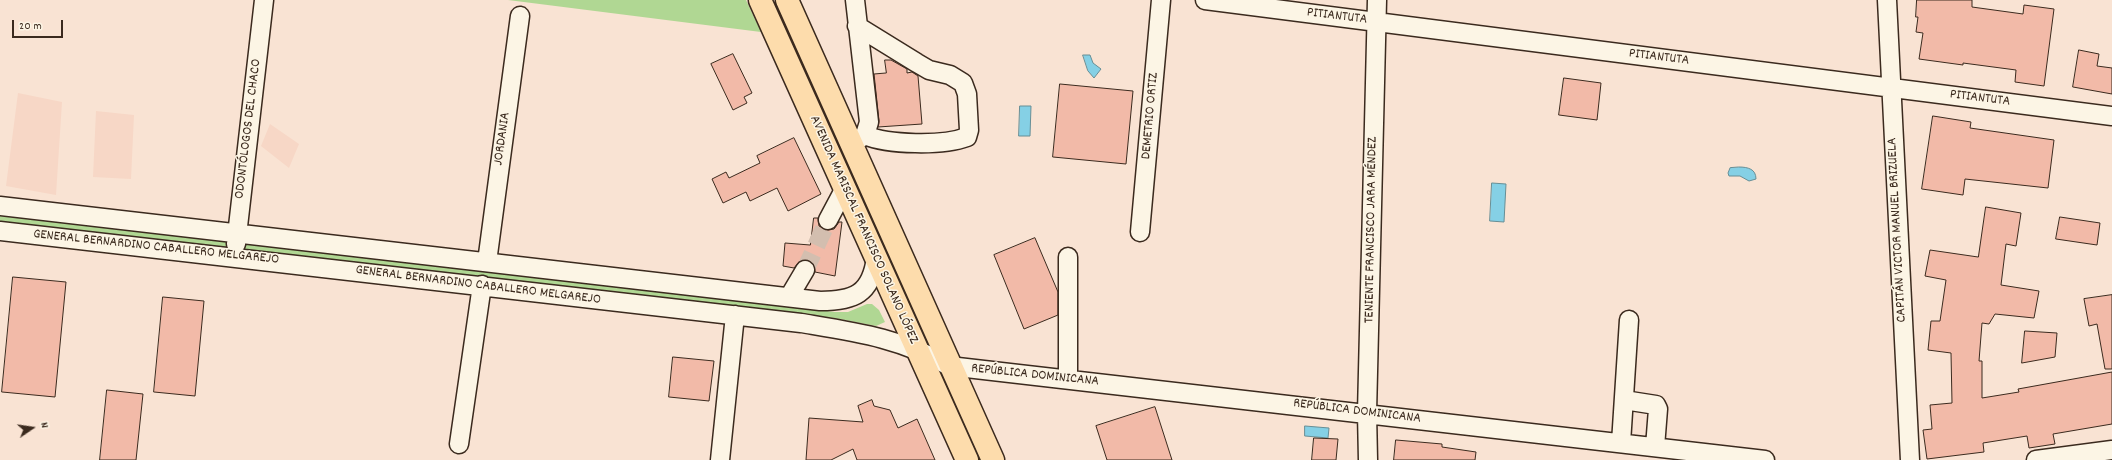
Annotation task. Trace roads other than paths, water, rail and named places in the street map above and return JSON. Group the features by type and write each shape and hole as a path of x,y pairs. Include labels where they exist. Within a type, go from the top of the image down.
{"highway":[{"name":"AVENIDA MARISCAL FRANCISCO SOLANO LÓPEZ","path":"760,0 967,460"},
{"path":"773,29 780,0"},
{"name":"AVENIDA MARISCAL FRANCISCO SOLANO LÓPEZ","path":"787,0 858,140 949,366 993,460"}],"street":[{"name":"ODONTÓLOGOS DEL CHACO","path":"234,257 264,0"},
{"path":"855,0 869,122 858,140"},
{"name":"DEMETRIO ORTIZ","path":"1140,232 1161,0"},
{"name":"PITIANTUTA","path":"1205,0 2112,116"},
{"name":"TENIENTE FRANCISCO JARA MÉNDEZ","path":"1368,460 1367,413 1377,0"},
{"name":"CAPITÁN VICTOR MANUEL BRIZUELA","path":"1888,0 1910,460"},
{"name":"JORDANIA","path":"487,262 520,16"},
{"path":"857,26 923,67 950,75 963,84 967,94 969,130 967,137 956,141 921,142 858,140"},
{"path":"828,220 845,188"},
{"name":"GENERAL BERNARDINO CABALLERO MELGAREJO","path":"0,206 238,232 820,301 837,301 852,298 866,287 873,275 876,258"},
{"name":"GENERAL BERNARDINO CABALLERO MELGAREJO","path":"0,231 482,285 686,311 735,315 862,333 887,338 916,349 949,366"},
{"path":"1068,257 1068,379"},
{"path":"789,297 805,270"},
{"path":"459,444 482,285"},
{"path":"686,311 688,285"},
{"path":"720,460 735,315"},
{"path":"1621,443 1629,320"},
{"name":"REPÚBLICA DOMINICANA","path":"949,366 1765,460"},
{"path":"1624,400 1656,405 1658,409 1655,447"},
{"path":"2036,460 2112,450"}],"water":[{"path":"1083,55 1090,55 1093,63 1101,69 1094,78 1088,71"},
{"path":"1020,106 1031,106 1030,136 1019,136"},
{"path":"1739,167 1751,169 1755,173 1756,179 1749,181 1740,176 1729,176 1728,173 1730,168"},
{"path":"1492,183 1506,184 1504,222 1490,221"},
{"path":"1305,426 1329,428 1328,438 1305,436"}],"tunnel":[{"path":"805,270 828,220"}]}
